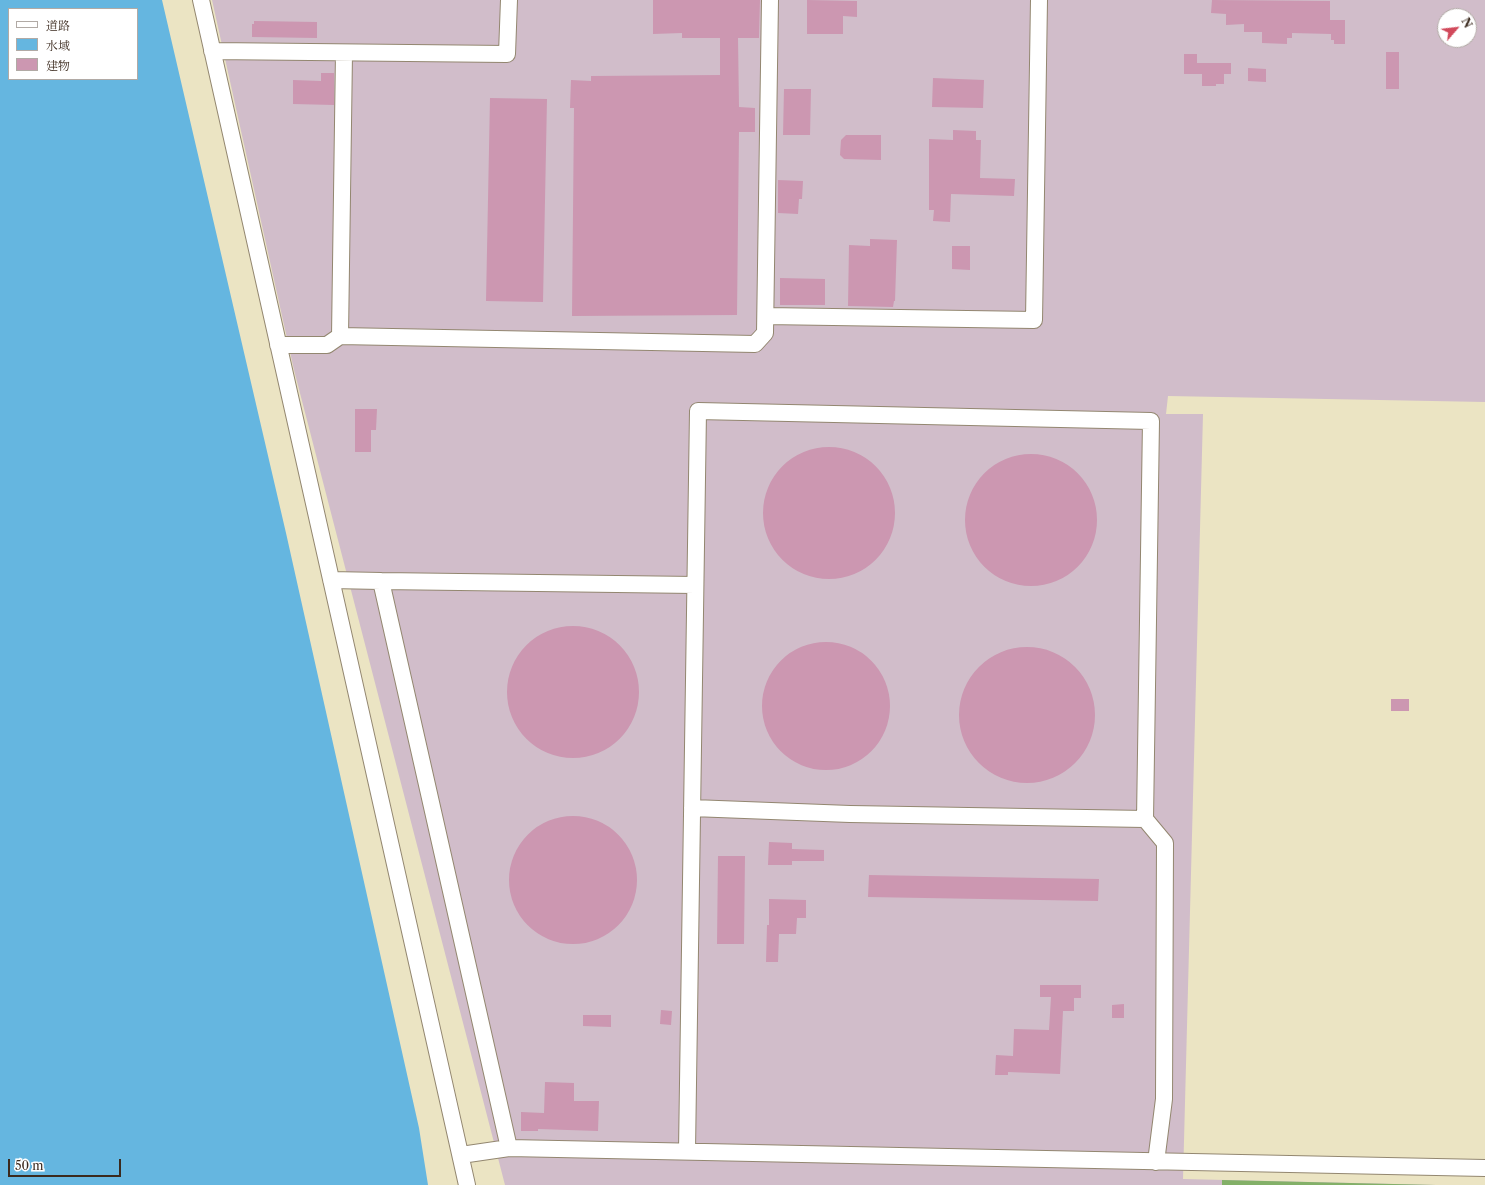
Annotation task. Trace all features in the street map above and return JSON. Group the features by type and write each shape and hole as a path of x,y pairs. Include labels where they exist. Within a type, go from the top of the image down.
{"street":[{"path":"201,0 467,1185"},
{"path":"212,51 507,54 509,0"},
{"path":"278,345 327,345 340,336 755,344 765,333 766,316 770,0"},
{"path":"766,316 1034,320 1039,0"},
{"path":"340,336 344,53"},
{"path":"686,1150 698,411 1151,421 1145,819 1165,843 1164,1099 1156,1162"},
{"path":"331,580 695,585"},
{"path":"381,581 510,1148"},
{"path":"692,808 850,814 1145,819"},
{"path":"461,1155 510,1148 686,1150 1156,1162 1485,1168"}],"shaded area":[{"path":"212,0 1485,0 1485,402 1168,396 1166,414 1203,414 1183,1179 1436,1185 505,1185 294,370"}],"green space":[{"path":"1222,1180 1436,1185 1222,1185"}],"water":[{"path":"0,0 162,0 286,533 419,1128 428,1185 0,1185"}],"building":[{"path":"653,0 760,0 759,38 738,38 739,107 755,108 755,132 739,132 737,315 572,316 574,108 570,108 571,80 591,81 591,76 720,75 720,38 682,38 682,33 653,34"},
{"path":"807,0 857,1 857,17 843,16 843,34 807,34"},
{"path":"1212,0 1330,1 1330,20 1345,20 1345,44 1334,44 1334,40 1331,40 1331,34 1292,33 1292,38 1287,38 1287,44 1262,43 1262,32 1244,32 1244,24 1226,25 1226,14 1211,13"},
{"path":"254,21 317,22 317,38 252,37 252,24 254,24"},
{"path":"1386,52 1399,52 1399,89 1386,89"},
{"path":"1184,54 1197,54 1197,63 1231,63 1231,74 1224,74 1224,84 1216,84 1216,86 1202,86 1202,74 1184,74"},
{"path":"1248,68 1266,69 1266,82 1248,81"},
{"path":"321,73 334,73 334,105 293,104 293,80 321,81"},
{"path":"933,78 984,80 983,108 932,107"},
{"path":"784,89 811,89 810,135 783,135"},
{"path":"490,98 547,99 543,302 486,301"},
{"path":"953,130 976,131 976,140 981,140 980,178 1015,179 1014,196 951,194 950,222 933,221 934,210 929,210 929,139 953,140"},
{"path":"846,135 881,135 881,160 844,159 840,155 841,140"},
{"path":"778,180 803,181 802,199 799,199 798,214 778,213"},
{"path":"870,239 897,240 895,301 893,307 848,306 849,245 870,246"},
{"path":"952,246 970,246 970,270 952,269"},
{"path":"780,278 825,279 825,305 780,305"},
{"path":"355,409 377,409 376,430 371,430 371,452 355,452"},
{"path":"829,447 854,452 866,458 880,471 890,488 895,513 890,538 884,550 871,564 854,574 829,579 804,574 792,568 778,555 768,538 763,513 768,488 774,476 787,462 804,452"},
{"path":"1037,454 1056,459 1068,465 1078,473 1086,483 1092,495 1096,507 1096,533 1092,545 1086,557 1078,567 1068,575 1056,581 1044,585 1025,586 1006,581 994,575 984,567 976,557 970,545 966,533 965,514 970,495 976,483 984,473 994,465 1006,459 1018,455"},
{"path":"580,626 604,633 620,645 632,661 638,679 638,705 632,723 620,739 604,751 586,757 566,758 542,751 526,739 514,723 508,705 507,685 514,661 526,645 542,633 560,627"},
{"path":"832,642 856,649 867,656 876,665 885,681 889,693 889,719 883,736 876,747 867,756 856,763 839,769 820,770 796,763 785,756 776,747 769,736 763,719 762,700 769,676 776,665 785,656 796,649 813,643"},
{"path":"1034,647 1047,649 1065,658 1080,672 1093,695 1095,715 1093,735 1084,753 1070,768 1047,781 1020,783 1007,781 989,772 974,758 961,735 959,708 961,695 970,677 984,662 1007,649"},
{"path":"1391,699 1409,699 1409,711 1391,711"},
{"path":"567,816 579,816 598,821 614,830 623,839 632,855 636,868 636,892 632,905 623,921 614,930 592,941 579,944 567,944 548,939 532,930 523,921 512,899 509,886 509,874 514,855 523,839 532,830 554,819"},
{"path":"769,842 792,843 792,849 824,850 824,861 792,861 792,865 768,865"},
{"path":"718,856 745,856 744,944 717,944"},
{"path":"869,875 1099,879 1098,901 868,897"},
{"path":"769,899 806,900 806,918 797,918 796,934 779,934 778,962 766,962 767,925 769,925"},
{"path":"1040,985 1081,985 1081,998 1074,998 1074,1011 1063,1011 1060,1074 1008,1072 1008,1075 995,1075 996,1055 1013,1056 1014,1029 1049,1030 1051,997 1040,997"},
{"path":"1124,1004 1124,1018 1112,1018 1112,1005"},
{"path":"661,1010 672,1011 671,1025 660,1024"},
{"path":"583,1015 611,1015 611,1027 583,1026"},
{"path":"545,1082 574,1083 574,1101 599,1101 598,1131 538,1129 538,1131 521,1131 521,1112 544,1113"}]}
